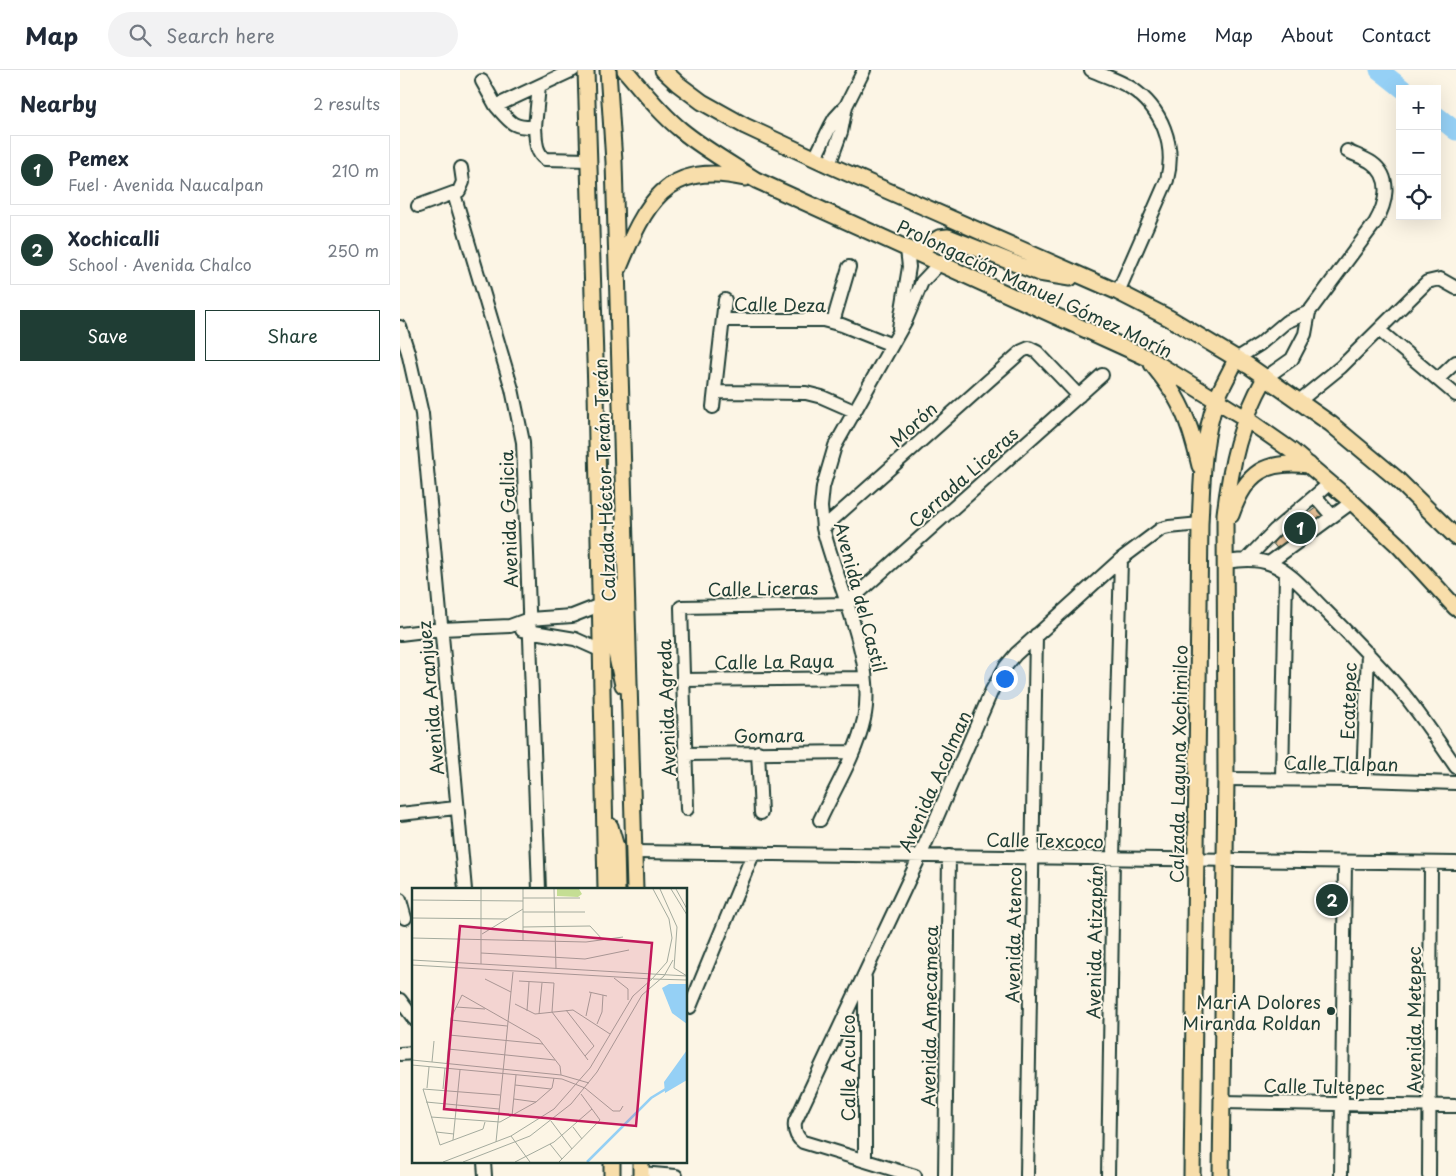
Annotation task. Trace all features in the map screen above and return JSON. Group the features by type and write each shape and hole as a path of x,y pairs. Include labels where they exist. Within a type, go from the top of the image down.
{"main road":[{"name":"Calzada Héctor Terán Terán","path":"586,70 602,651 606,888"},
{"name":"Calzada Héctor Terán Terán","path":"608,70 614,162 635,888"},
{"name":"Prolongación Manuel Gómez Morín","path":"625,70 659,109 681,130 756,180 1148,358 1245,418 1292,451 1352,502 1399,546 1456,608"},
{"name":"Prolongación Manuel Gómez Morín","path":"663,70 702,102 745,126 1118,292 1169,318 1236,359 1331,424 1404,486 1456,538"},
{"path":"616,274 642,215 657,196 674,183 705,173 732,175 756,180"},
{"path":"911,251 939,238 948,237 1039,273 1094,282"},
{"path":"1148,358 1174,394 1186,417 1192,432 1203,477"},
{"name":"Calzada Laguna Xochimilco","path":"1192,1176 1200,524 1203,477 1211,418 1216,400 1236,359"},
{"path":"1221,1176 1226,779 1225,538 1228,489 1237,442 1245,418 1265,378"},
{"path":"1225,538 1236,500 1242,488 1253,477 1264,469 1276,464 1309,465"},
{"path":"600,577 614,587 617,660 630,715"},
{"path":"604,808 616,847 616,888"},
{"path":"1193,1126 1199,1143 1200,1176"}],"street":[{"path":"496,106 573,70"},
{"path":"829,165 841,132 846,106 864,70"},
{"path":"1091,70 1130,87 1146,99 1157,114 1167,134 1170,153 1170,167 1167,180 1118,292"},
{"path":"482,81 496,106 510,123 516,126 535,128"},
{"path":"539,86 535,128 540,155 545,159 588,160"},
{"path":"815,158 835,118 846,106"},
{"path":"1265,378 1292,359 1305,334 1309,312 1375,223 1383,209 1386,196 1385,181 1380,170 1371,162 1348,151"},
{"path":"418,206 454,194 462,188 461,168"},
{"name":"Avenida Galicia","path":"454,194 519,415 523,442 540,888"},
{"name":"Avenida del Castil","path":"899,330 911,251"},
{"name":"Avenida del Castil","path":"820,820 853,752 864,719 866,701 865,678 860,650 823,528 823,487 835,446 910,312 922,282 940,263"},
{"path":"833,322 849,267"},
{"path":"1299,401 1341,367 1380,331 1428,282 1440,279 1456,288"},
{"path":"713,407 725,300"},
{"path":"1236,359 1260,344 1286,322 1309,312"},
{"name":"Calle Deza","path":"723,320 810,320 833,322 892,345"},
{"name":"Avenida Aranjuez","path":"400,327 404,353 416,384 422,422 465,888"},
{"path":"1380,331 1456,395"},
{"name":"Morón","path":"823,528 1022,350 1029,348 1037,352 1079,396"},
{"path":"1438,379 1456,362"},
{"name":"Cerrada Liceras","path":"846,604 1102,375"},
{"path":"715,392 806,393 822,397 854,411"},
{"path":"1246,560 1275,530 1330,483"},
{"path":"1315,496 1332,516"},
{"path":"1269,563 1352,502"},
{"name":"Avenida Acolman","path":"865,1161 803,1142 796,1134 795,1122 920,856 992,690 1006,666 1036,635 1121,559 1161,529 1200,524"},
{"name":"Avenida Atizapán","path":"1108,1176 1113,858 1121,559"},
{"path":"1226,562 1246,560 1269,563 1286,573 1368,653 1430,729 1456,767"},
{"path":"1282,779 1286,573"},
{"name":"Calle Liceras","path":"681,607 846,604"},
{"path":"400,634 441,629 529,626 572,616 600,605"},
{"name":"Avenida Agreda","path":"681,607 687,808"},
{"path":"529,626 575,639 602,651"},
{"name":"Avenida Atenco","path":"1027,1176 1036,635"},
{"name":"Ecatepec","path":"1363,780 1368,653"},
{"name":"Calle La Raya","path":"683,680 865,678"},
{"path":"758,752 761,813"},
{"name":"Gomara","path":"685,754 853,752"},
{"name":"Calle Tlalpan","path":"1226,779 1456,783"},
{"path":"400,814 456,808"},
{"name":"Calle Texcoco","path":"634,852 1456,864"},
{"path":"690,1007 754,854"},
{"name":"Avenida Amecameca","path":"945,1176 949,856"},
{"path":"1341,1176 1344,862"},
{"name":"Avenida Metepec","path":"1429,1176 1431,864"},
{"path":"400,900 405,918"},
{"name":"Calle Aculco","path":"865,975 865,1161"},
{"path":"400,1000 412,1016"},
{"name":"Calle Tultepec","path":"1222,1102 1456,1106"},
{"path":"865,1161 915,1176"},
{"path":"641,1171 676,1176"}],"building":[{"path":"1321,504 1328,514 1279,551 1271,541"}],"waterway":[{"path":"1379,70 1398,85"},
{"path":"1441,119 1456,131"}],"place":[{"name":"Pemex","path":"1300,528"},
{"name":"Xochicalli","path":"1332,900"},
{"name":"MariA Dolores Miranda Roldan","path":"1331,1011"}]}
